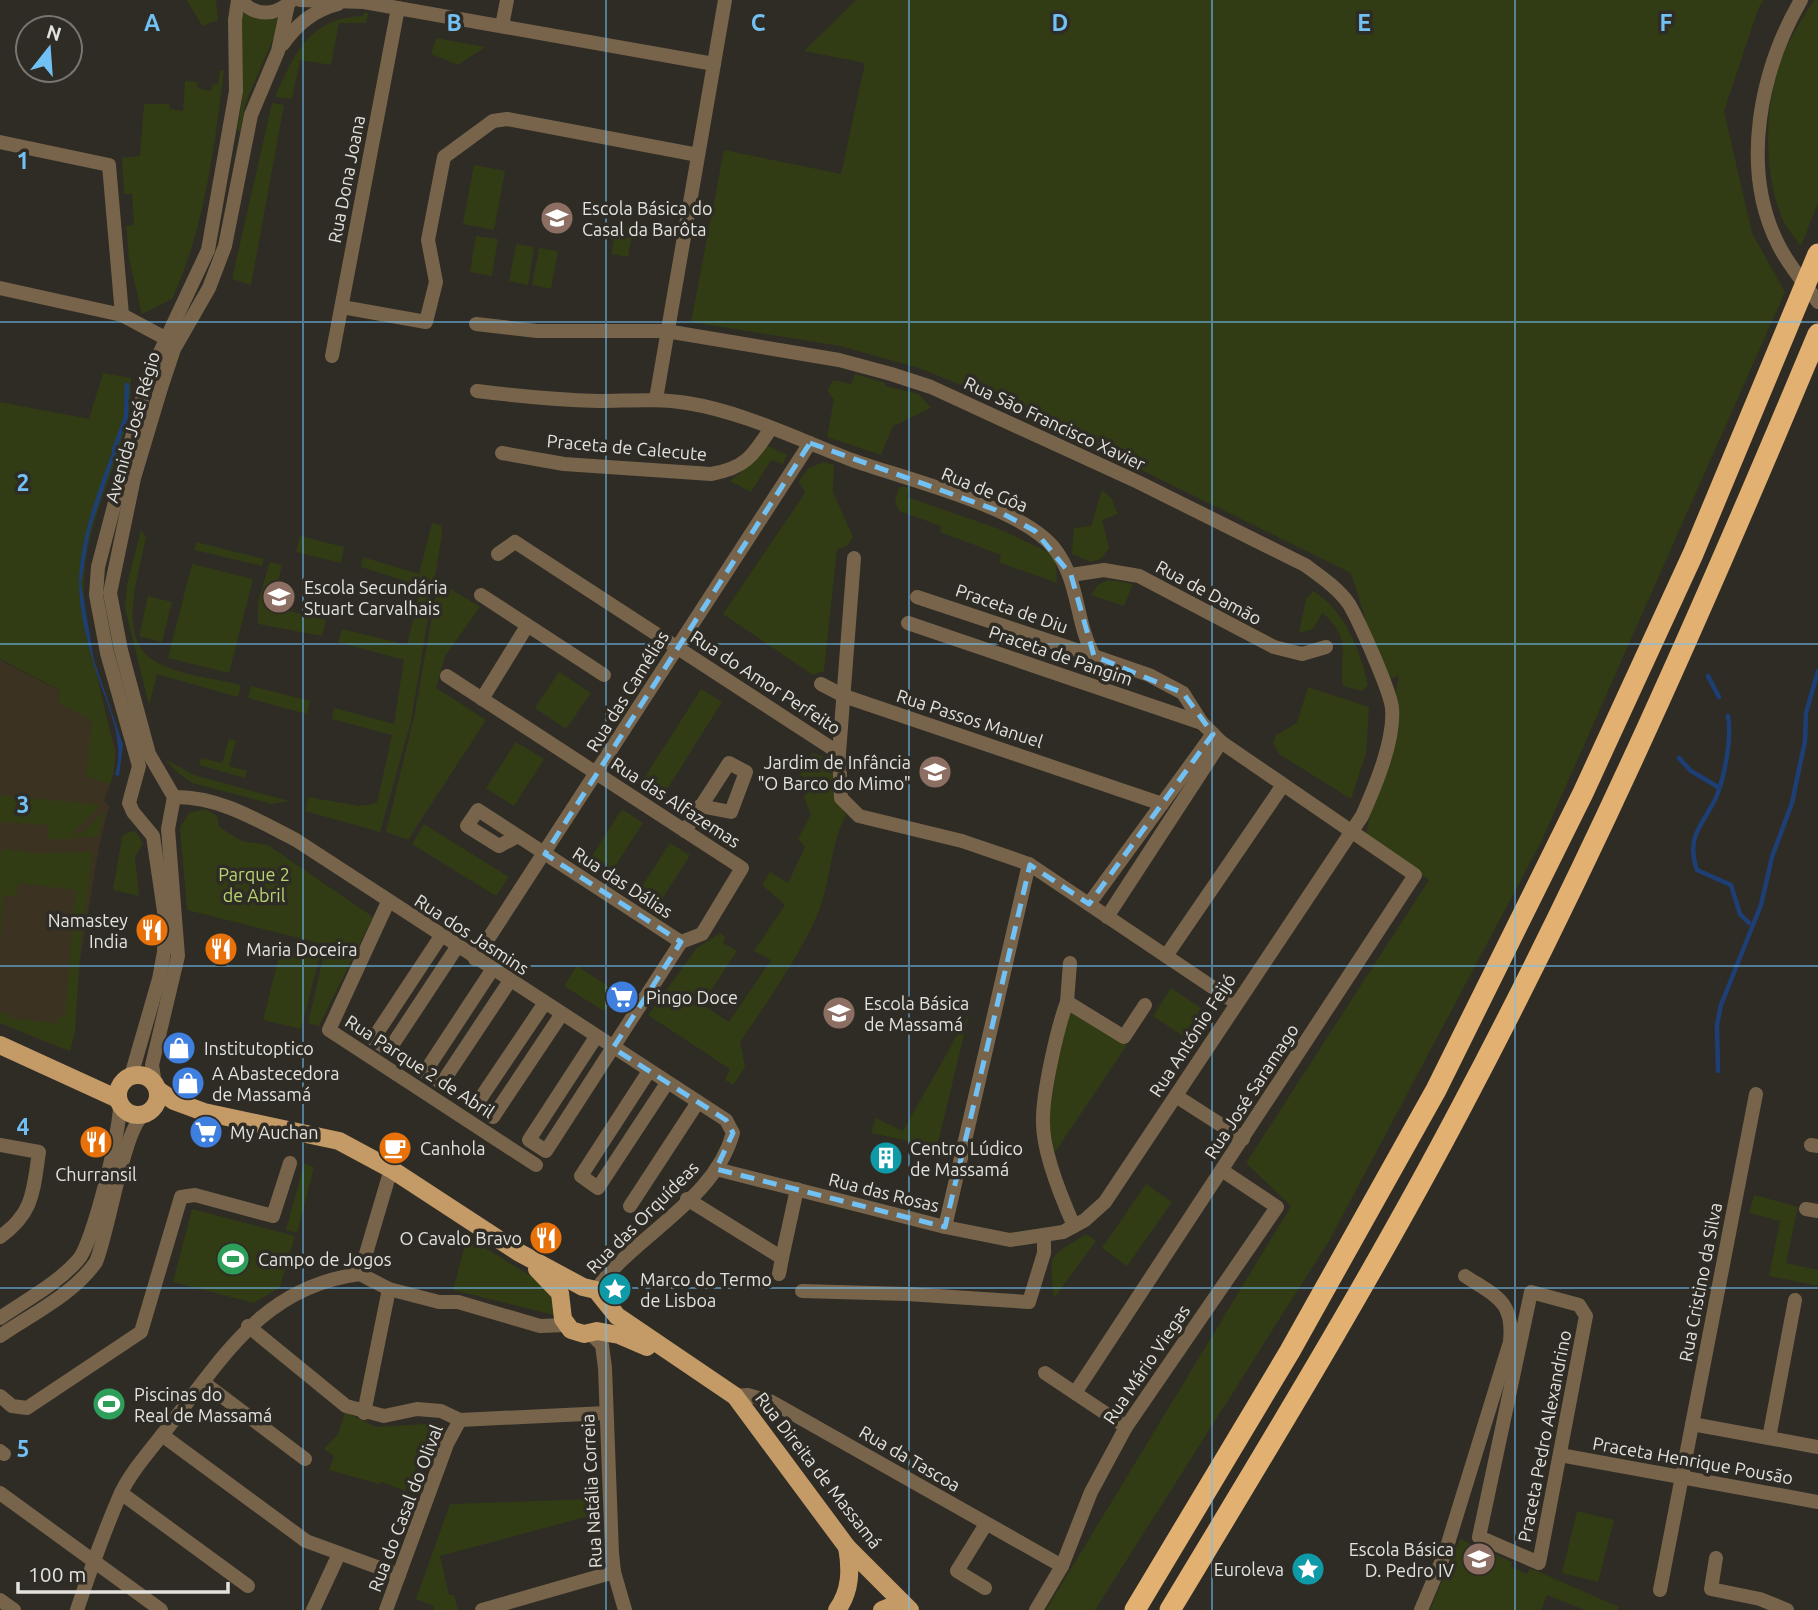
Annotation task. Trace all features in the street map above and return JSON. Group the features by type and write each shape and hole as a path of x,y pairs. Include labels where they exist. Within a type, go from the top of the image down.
{"highway":[{"path":"1135,1609 1290,1352 1436,1090 1583,793 1647,655 1693,554 1818,254"},
{"path":"1170,1610 1316,1367 1463,1105 1617,793 1721,566 1818,334"}],"main road":[{"path":"0,1045 78,1080 123,1090 144,1076 174,1101 204,1112"},
{"path":"148,1112 156,1087"},
{"path":"123,1090 127,1112 204,1112"},
{"name":"Rua Direita de Massamá","path":"204,1112 339,1140 391,1169 518,1252 589,1288 609,1307 735,1396 847,1547 904,1607"},
{"name":"Rua Direita de Massamá","path":"518,1252 561,1293 566,1325 578,1333 594,1332 634,1340 671,1360 688,1365"},
{"path":"562,1307 569,1293 589,1288"},
{"path":"594,1332 608,1318 609,1307"},
{"path":"837,1610 848,1585 851,1565 847,1547"},
{"path":"882,1610 904,1607"}],"street":[{"path":"240,0 262,13 280,10 293,1 362,1 714,64"},
{"name":"Avenida José Régio","path":"0,1318 65,1273 81,1257 89,1239 117,1130 123,1090 144,1038 164,952 164,918 153,836 133,813 130,803 139,766 107,653 96,595 98,567 143,394 165,338 198,274 213,225 236,91 235,20 240,0"},
{"path":"502,26 507,0"},
{"path":"656,399 725,0"},
{"path":"1801,0 1782,40 1760,114 1758,148 1762,189 1779,245 1818,302"},
{"name":"Avenida José Régio","path":"171,792 149,754 135,707 110,593 135,478 161,388 174,349 209,288 225,246 251,115 278,51 293,1"},
{"path":"278,51 292,31 313,13 336,4 362,1"},
{"name":"Rua Dona Joana","path":"332,356 398,8"},
{"path":"342,307 426,323 436,282 428,240 444,157 493,121 507,119 698,155"},
{"path":"0,142 109,166 122,315"},
{"path":"0,288 122,315 165,338"},
{"name":"Rua São Francisco Xavier","path":"476,324 537,331 666,331 839,360 931,387 1169,497 1305,565 1329,582 1349,604 1385,682 1392,709 1382,771 1362,816 1351,830"},
{"name":"Rua de Gôa","path":"477,391 598,401 656,399 690,403 771,428 996,510 1035,531 1054,548 1071,575 1086,641 1094,656"},
{"name":"Praceta de Calecute","path":"502,453 564,464 711,474 733,470 751,457 771,428"},
{"name":"Rua das Camélias","path":"475,959 810,443"},
{"name":"Rua do Amor Perfeito","path":"498,554 515,542 839,753 841,798 859,817 962,841 1029,864 1236,1003"},
{"path":"839,753 855,558"},
{"name":"Rua de Damão","path":"1071,575 1104,570 1139,576 1274,647 1301,654 1326,647"},
{"path":"481,595 604,676"},
{"name":"Praceta de Diu","path":"917,597 1094,656"},
{"name":"Praceta de Pangim","path":"908,623 1212,733"},
{"path":"482,699 527,626"},
{"path":"1094,656 1149,675 1184,693 1212,733 1351,830"},
{"name":"Rua das Alfazemas","path":"447,676 742,868 702,934 681,942"},
{"name":"Rua Passos Manuel","path":"821,684 844,696 1110,784 1161,804"},
{"path":"1089,905 1212,733"},
{"path":"1107,917 1212,733"},
{"path":"135,786 154,779 171,792 167,829 178,956 152,1065 156,1087"},
{"path":"1166,956 1283,785"},
{"name":"Rua dos Jasmins","path":"171,792 196,797 260,821 296,840 509,982 698,1102 726,1121 733,1133"},
{"path":"685,831 701,806"},
{"path":"141,820 159,822 169,814"},
{"name":"Rua António Feijó","path":"1044,1236 1073,1226 1105,1202 1351,830"},
{"name":"Rua José Saramago","path":"1075,1393 1415,875 1351,830"},
{"name":"Rua das Dálias","path":"518,836 681,942"},
{"path":"945,1227 1029,864"},
{"name":"Rua Parque 2 de Abril","path":"388,902 330,1030 536,1166"},
{"path":"441,936 373,1039 389,1049 457,947"},
{"path":"596,1037 529,1140 546,1151 681,942"},
{"path":"1070,963 1067,1002 1058,1027 1042,1124 1059,1193 1073,1226"},
{"path":"492,970 425,1072 442,1083 509,982"},
{"path":"1067,1002 1124,1037 1146,1005"},
{"path":"544,1004 476,1105 493,1116 561,1015"},
{"path":"649,1071 581,1176 598,1188 667,1083"},
{"name":"Rua Cristino da Silva","path":"1660,1590 1756,1094"},
{"path":"1176,1096 1243,1139"},
{"path":"630,1206 698,1102"},
{"path":"0,1336 72,1287 88,1274 96,1262 135,1124 148,1112"},
{"name":"Rua das Orquídeas","path":"589,1288 716,1169 729,1148 733,1133"},
{"path":"0,1145 39,1152 33,1188 22,1221 0,1237"},
{"path":"0,1396 12,1406 27,1408 141,1332 180,1197 195,1195 273,1216 290,1163"},
{"path":"360,1274 391,1169"},
{"name":"Rua das Rosas","path":"716,1169 945,1227 1010,1240 1044,1236"},
{"name":"Rua Mário Viegas","path":"1036,1610 1062,1566 1091,1492 1126,1427 1277,1207 1223,1171"},
{"path":"779,1274 797,1189"},
{"path":"687,1199 782,1258"},
{"path":"802,1291 1029,1302 1044,1254 1044,1236"},
{"path":"77,1610 121,1493 248,1326 282,1300 346,1276 360,1274 388,1289 439,1302 458,1302 540,1325 566,1325"},
{"path":"1421,1610 1445,1553 1510,1342 1512,1320 1503,1303 1465,1276"},
{"path":"364,1413 388,1289"},
{"name":"Praceta Pedro Alexandrino","path":"1531,1292 1579,1305 1586,1316 1560,1455 1538,1563 1479,1537 1531,1292"},
{"path":"1769,1438 1796,1300"},
{"path":"248,1326 346,1406 364,1413 384,1416 417,1409 441,1411 460,1420 606,1413"},
{"name":"Rua Natália Correia","path":"594,1332 602,1345 605,1368 614,1573 624,1610"},
{"path":"605,1368 617,1343 634,1340"},
{"path":"1045,1373 1126,1427"},
{"path":"203,1382 305,1459"},
{"name":"Rua da Tascoa","path":"735,1396 748,1395 772,1402 1062,1566"},
{"name":"Rua do Casal do Olival","path":"386,1610 447,1444 460,1420"},
{"path":"1692,1424 1769,1438 1817,1442"},
{"path":"162,1436 306,1541 399,1575"},
{"name":"Praceta Henrique Pousão","path":"1560,1455 1818,1502"},
{"path":"0,1493 161,1610"},
{"path":"121,1493 248,1586"},
{"path":"985,1588 957,1571 986,1524"},
{"path":"313,1610 338,1554"},
{"path":"1716,1558 1710,1589 1760,1599 1787,1610"},
{"path":"482,1610 614,1573"},
{"path":"0,1600 14,1610"}],"highlighted area":[{"path":"810,443 996,510 1035,531 1071,575 1094,656 1183,693 1213,734 1089,904 1030,865 945,1227 716,1169 733,1133 726,1120 613,1048 681,942 545,854"}],"shaded area":[{"path":"0,660 106,715 116,752 114,773 104,801 109,806 99,846 65,1050 0,1023"}],"green space":[{"path":"187,0 216,0 218,20 202,26"},
{"path":"856,0 1764,0 1758,9 1724,111 1752,233 1785,292 1541,842 1329,1241 1095,1610 1046,1610 1291,1206 1246,1163 1429,880 1366,834 1399,675 1385,682 1351,573 1001,401 919,368 840,346 691,322 724,150 841,174 865,63 804,51"},
{"path":"1814,0 1818,0 1818,203 1801,246 1783,220 1777,204 1770,170 1768,134 1771,98 1781,60"},
{"path":"241,12 258,19 282,18 246,102 240,131 237,130 242,101"},
{"path":"364,12 368,13 366,23 339,23 331,65 300,60 292,99 275,97 306,41 329,23 363,16"},
{"path":"436,38 485,47 458,65 431,54"},
{"path":"220,70 224,71 212,158 193,244 172,299 142,314 129,259 126,226 134,225 132,194 124,194 122,158 140,156 144,104 169,104 170,109 183,111 185,81 197,82 197,88 211,91 213,84 218,85"},
{"path":"272,103 284,105 251,285 232,279"},
{"path":"474,165 505,171 494,230 463,224"},
{"path":"617,223 633,227 628,257 611,254"},
{"path":"476,236 498,239 492,276 470,272"},
{"path":"516,244 534,247 528,285 509,281"},
{"path":"539,248 558,251 551,289 532,285"},
{"path":"103,373 131,378 125,429 93,528 84,579 88,629 114,747 110,784 86,776 92,721 58,702 59,690 0,659 0,402 89,419"},
{"path":"855,374 885,383 885,386 919,394 931,408 893,426 881,455 827,437 834,400 827,390 833,380 851,384"},
{"path":"766,445 787,455 783,464 771,460 751,492 730,481 751,464"},
{"path":"824,462 834,465 833,492 853,537 847,546 837,549 824,671 813,675 723,614 805,493 799,481 809,468"},
{"path":"899,487 910,487 907,497 999,529 1055,555 1057,583 999,562 1001,555 940,532 941,526 899,511 895,502"},
{"path":"1102,490 1111,498 1118,514 1102,520 1109,548 1102,558 1091,562 1072,554 1074,528 1091,526"},
{"path":"432,523 442,525 442,534 411,721 380,832 305,811 308,797 359,806 377,803 392,735 332,719 334,708 394,724 404,660 338,642 342,629 407,645 421,586 361,567 363,557 419,574"},
{"path":"141,530 146,537 133,602 133,619 135,635 142,649 153,660 173,669 241,685 238,697 157,674 149,705 125,608 127,585"},
{"path":"300,536 344,547 341,563 296,552"},
{"path":"196,542 264,559 262,566 194,550"},
{"path":"270,562 282,565 272,607 326,620 322,636 258,624 258,602"},
{"path":"192,564 253,579 229,673 168,658"},
{"path":"1108,580 1133,584 1124,606 1091,595 1098,585"},
{"path":"438,581 480,607 445,656 436,688 486,720 408,840 386,832 415,713"},
{"path":"1313,591 1334,609 1356,646 1368,685 1362,691 1343,686 1343,648 1332,622 1322,613 1313,629 1299,633 1306,599"},
{"path":"148,596 172,602 162,642 139,636"},
{"path":"559,672 591,693 566,729 535,708"},
{"path":"251,686 310,701 307,714 248,698"},
{"path":"1308,687 1369,707 1366,753 1351,799 1279,754 1273,743 1276,735 1297,723"},
{"path":"701,689 722,702 664,794 643,780"},
{"path":"229,739 236,741 229,766 247,771 245,778 199,765 201,758 222,763"},
{"path":"516,742 544,759 514,806 486,788"},
{"path":"812,753 832,759 835,795 846,815 818,913 792,963 740,1042 745,1067 733,1085 725,1080 730,1069 648,1015 697,948 720,933 725,937 723,943 737,951 702,1004 729,1022 771,960 754,951 785,905 762,885 770,872 788,883 805,847 798,839 811,815 804,798 811,781 800,775"},
{"path":"165,759 194,775 289,801 272,804 192,783"},
{"path":"0,795 101,805 74,831 79,836 105,811 98,836 48,840 49,825 0,822"},
{"name":"Parque 2 de Abril","path":"205,809 217,816 219,827 242,841 268,845 373,917 319,1026 308,1023 326,945 187,910 180,828 189,813"},
{"path":"622,809 643,823 613,869 592,856"},
{"path":"424,824 509,877 496,896 412,844"},
{"path":"135,831 143,843 135,857 139,896 113,890 122,837"},
{"path":"670,843 690,855 659,904 639,891"},
{"path":"4,849 35,853 93,852 80,950 75,1033 70,1051 0,1023 0,1012 9,1014 10,1018 57,1023 59,1016 65,1017 75,890 19,883 16,896 4,895 0,948 0,855"},
{"path":"282,945 320,955 301,1029 263,1020"},
{"path":"577,966 617,992 604,1011 564,986"},
{"path":"1171,988 1201,1008 1183,1036 1153,1016"},
{"path":"1072,1011 1127,1045 1055,1152 1048,1122 1063,1029"},
{"path":"969,1014 937,1147 871,1133 876,1118 903,1131"},
{"path":"304,1164 314,1167 297,1233 286,1230"},
{"path":"1146,1184 1172,1202 1127,1266 1102,1248"},
{"path":"1754,1195 1798,1207 1786,1263 1818,1270 1818,1286 1769,1276 1780,1221 1749,1213"},
{"name":"Campo de Jogos","path":"192,1209 295,1236 280,1287 254,1303 173,1282"},
{"path":"1086,1234 1096,1241 1054,1298 1054,1257"},
{"path":"467,1237 547,1286 555,1299 554,1315 453,1290"},
{"path":"345,1412 376,1427 426,1424 434,1429 405,1491 382,1482 379,1484 329,1470 334,1456 324,1449 338,1434"},
{"path":"593,1499 597,1514 440,1556 449,1595 454,1595 458,1610 433,1610 434,1606 416,1599 450,1504"},
{"path":"1577,1511 1614,1520 1598,1582 1562,1573"},
{"name":"Escola Básica D. Pedro IV","path":"1460,1539 1512,1562 1511,1567 1527,1574 1530,1568 1619,1607 1617,1610 1585,1610 1547,1595 1541,1610 1430,1610"}],"water":[{"path":"118,446 90,530 81,583 94,660 123,745 119,776 115,775 118,760 116,732 88,642 79,592 80,565 91,513 114,447"}],"waterway":[{"path":"114,450 126,417 127,385"},
{"path":"1718,1071 1717,1025 1721,1005 1761,905 1772,857 1792,803 1805,741 1806,713 1818,671"},
{"path":"1708,676 1719,697"},
{"path":"1728,716 1728,745 1723,777 1713,804 1695,837 1694,858 1697,870 1731,885 1740,914 1749,923"},
{"path":"1679,758 1691,771 1718,787"}],"place":[{"name":"Escola Básica do Casal da Barôta","path":"557,218"},
{"name":"Escola Secundária Stuart Carvalhais","path":"279,597"},
{"name":"Jardim de Infância \"O Barco do Mimo\"","path":"935,772"},
{"name":"Namastey India","path":"152,930"},
{"name":"Maria Doceira","path":"221,949"},
{"name":"Pingo Doce","path":"622,997"},
{"name":"Escola Básica de Massamá","path":"839,1013"},
{"name":"Institutoptico","path":"179,1048"},
{"name":"A Abastecedora de Massamá","path":"188,1083"},
{"name":"My Auchan","path":"206,1132"},
{"name":"Churransil","path":"96,1142"},
{"name":"Canhola","path":"395,1148"},
{"name":"Centro Lúdico de Massamá","path":"886,1158"},
{"name":"O Cavalo Bravo","path":"546,1238"},
{"name":"Campo de Jogos","path":"233,1259"},
{"name":"Marco do Termo de Lisboa","path":"615,1289"},
{"name":"Piscinas do Real de Massamá","path":"109,1404"},
{"name":"Escola Básica D. Pedro IV","path":"1479,1559"},
{"name":"Euroleva","path":"1308,1569"}]}
